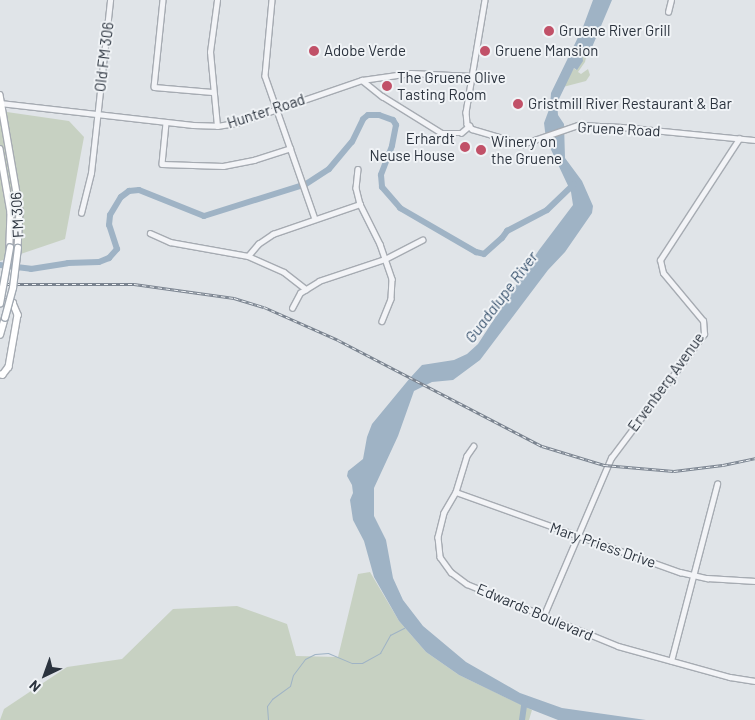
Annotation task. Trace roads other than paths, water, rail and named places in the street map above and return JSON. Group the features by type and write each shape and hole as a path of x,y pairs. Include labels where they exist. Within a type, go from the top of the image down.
{"main road":[{"name":"FM 306","path":"0,94 20,211 13,288 0,335"},
{"name":"FM 306","path":"0,149 11,213 10,248 0,303"},
{"path":"0,303 14,303 18,315 8,367 3,375 0,375"}],"street":[{"name":"Old FM 306","path":"81,214 89,182 110,0"},
{"path":"163,0 154,87 212,92"},
{"path":"217,0 210,52 212,92 217,126"},
{"path":"272,0 265,76 315,219"},
{"path":"362,80 382,96 442,133 461,133 468,126 466,114 471,76 485,0"},
{"path":"668,12 671,0"},
{"name":"Hunter Road","path":"1,103 166,123 217,126 237,122 362,80 411,73 471,76"},
{"path":"166,123 162,164 200,167 230,165 254,160 290,148"},
{"name":"Gruene Road","path":"468,126 480,133 515,143 534,142 578,124 755,140"},
{"name":"Ervenberg Avenue","path":"544,615 613,454 704,334 703,321 663,273 660,260 739,139"},
{"path":"358,169 356,182 360,204 392,279 393,293 382,320"},
{"path":"248,256 267,236 360,204"},
{"path":"150,233 170,242 248,256 284,272 306,289"},
{"path":"292,308 295,300 306,289 319,281 385,259 422,240"},
{"name":"Edwards Boulevard","path":"474,446 466,456 456,492 444,513 438,537 439,552 443,564 467,584 618,646 730,677 755,681"},
{"path":"671,661 717,484"},
{"name":"Mary Priess Drive","path":"456,492 694,575 755,581"}],"water":[{"path":"593,0 612,0 590,52 582,54 583,61 577,70 574,68 557,103 558,115 564,124 565,158 582,181 593,206 592,213 565,252 548,270 480,360 453,380 432,382 414,391 398,436 374,488 374,516 386,540 393,578 403,600 423,626 466,662 520,693 562,708 646,720 558,720 525,707 459,675 426,652 399,621 374,577 364,541 353,520 350,500 353,493 352,485 347,476 348,471 363,459 367,437 372,424 422,365 454,360 467,354 478,344 539,250 573,205 571,192 546,139 544,123 550,107 551,93 583,27"}],"waterway":[{"path":"306,184 329,169 352,142 363,119 368,115 379,115 393,120 396,125 392,146 381,175 382,187 400,208 476,252 484,254 507,231 547,210 574,184"},
{"path":"0,265 31,269 68,263 99,262 109,258 117,249 109,225 110,215 121,197 129,191 139,190 204,216 300,186"},
{"path":"268,720 267,706 272,699 290,686 293,675 305,659 315,654 328,653 352,663 362,663 380,653 390,635 404,628"},
{"path":"522,720 525,699"}],"railway":[{"path":"0,284 134,284 234,298 264,307 338,340 542,446 604,465 674,471 723,465 755,458"}],"place":[{"name":"Gruene River Grill","path":"549,31"},
{"name":"Adobe Verde","path":"314,51"},
{"name":"Gruene Mansion","path":"485,51"},
{"name":"The Gruene Olive Tasting Room","path":"387,86"},
{"name":"Gristmill River Restaurant & Bar","path":"518,104"},
{"name":"Erhardt Neuse House","path":"465,147"},
{"name":"Winery on the Gruene","path":"481,150"}],"water label":[{"name":"Guadalupe River","path":"501,297"}]}
